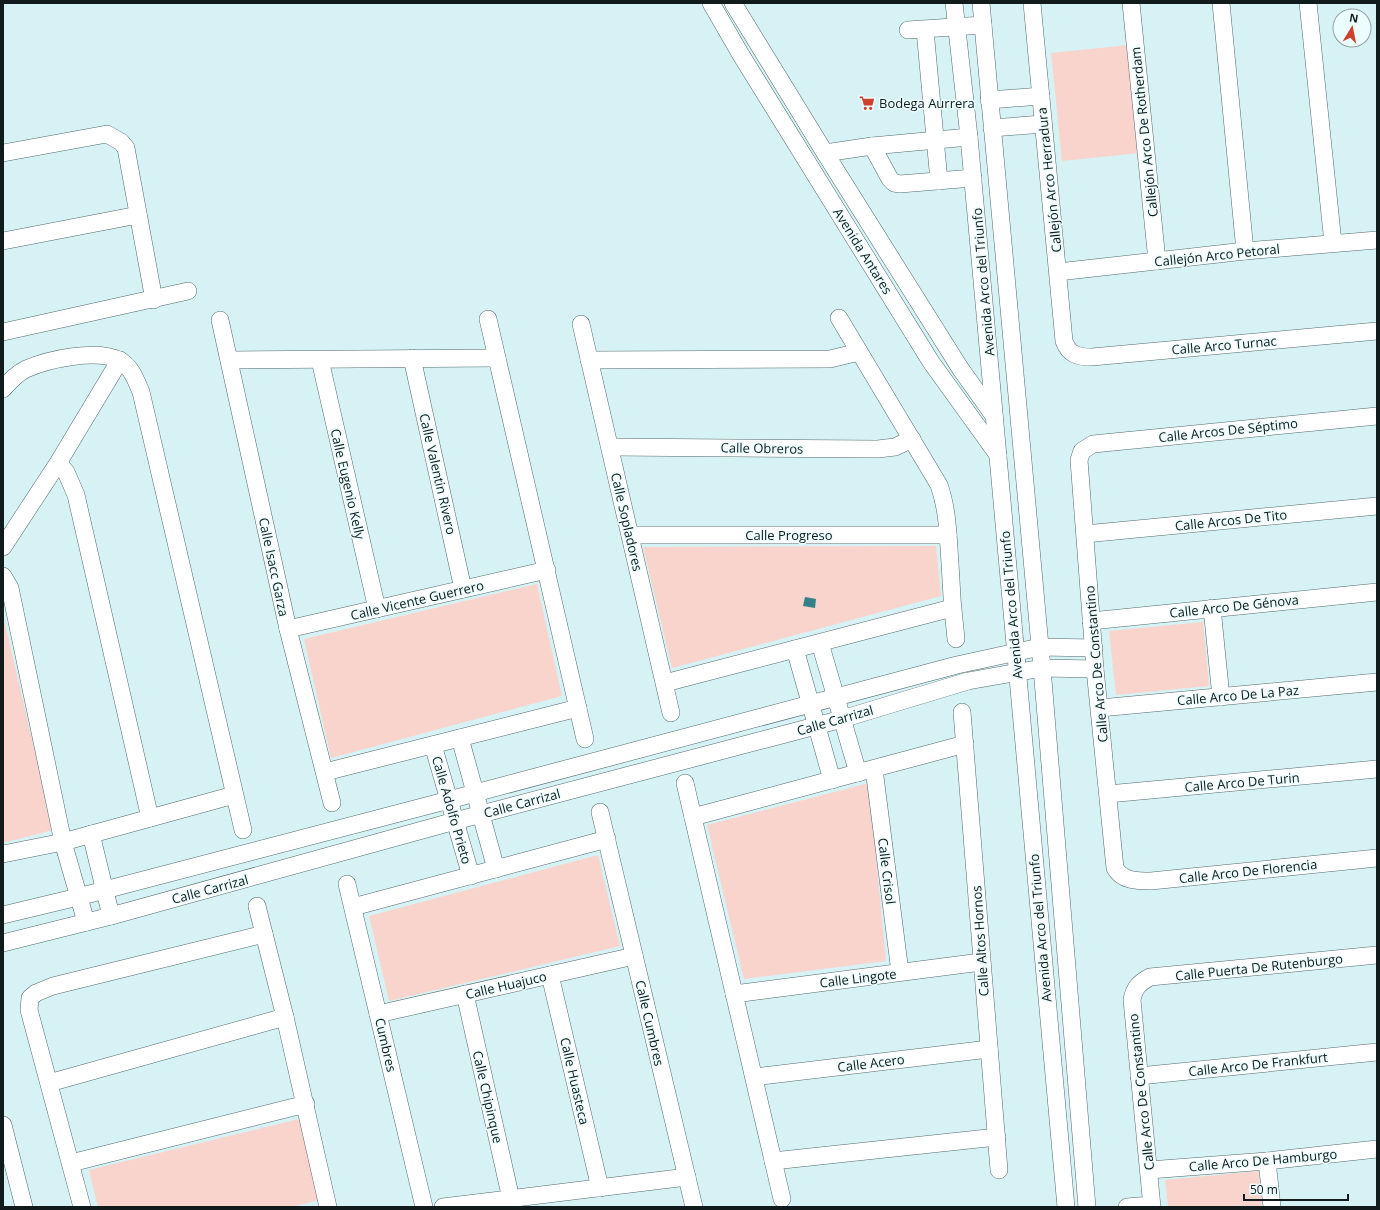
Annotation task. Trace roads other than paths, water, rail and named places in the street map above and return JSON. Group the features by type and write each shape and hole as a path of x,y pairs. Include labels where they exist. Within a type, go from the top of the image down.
{"street":[{"name":"Avenida Antares","path":"711,3 930,362 1025,492"},
{"name":"Avenida Antares","path":"734,3 825,153 960,368 1021,451"},
{"name":"Avenida Arco del Triunfo","path":"954,3 973,178 1066,1207"},
{"name":"Avenida Arco del Triunfo","path":"981,3 1042,668 1087,1207"},
{"name":"Callejón Arco Herradura","path":"1032,3 1064,341 1066,348 1072,354"},
{"name":"Callejón Arco De Rotherdam","path":"1130,3 1157,261"},
{"path":"1221,3 1245,251"},
{"path":"1308,3 1333,244"},
{"path":"908,30 983,25"},
{"path":"925,30 939,181"},
{"path":"989,100 1041,96"},
{"path":"992,128 1043,124"},
{"path":"3,153 107,134 121,142 126,148 154,300"},
{"path":"825,153 872,146 969,137"},
{"path":"872,146 894,183 900,184 973,178"},
{"path":"3,241 138,215"},
{"name":"Callejón Arco Petoral","path":"1058,272 1245,251 1377,240"},
{"path":"3,332 154,300 188,291"},
{"path":"839,318 939,484 944,498 948,534 952,608 956,639"},
{"path":"488,319 585,739"},
{"name":"Calle Isacc Garza","path":"220,320 288,629 332,803"},
{"name":"Calle Sopladores","path":"581,324 671,713"},
{"name":"Calle Arco Turnac","path":"1072,354 1082,357 1092,357 1377,331"},
{"path":"589,360 830,359 841,358 859,352"},
{"path":"3,389 14,376 26,369 44,363 91,355 106,356 120,360 128,367 135,377 141,392 243,830"},
{"name":"Calle Valentin Rivero","path":"412,358 463,589"},
{"path":"229,360 497,358"},
{"path":"3,547 58,463 120,360"},
{"name":"Calle Eugenio Kelly","path":"320,360 377,609"},
{"name":"Calle Arcos De Séptimo","path":"1082,451 1093,444 1377,416"},
{"name":"Calle Obreros","path":"610,447 878,449 895,447 912,439"},
{"name":"Calle Arco De Constantino","path":"1082,451 1079,460 1079,471 1095,669 1115,868 1120,876"},
{"path":"58,463 68,476 76,495 150,818"},
{"name":"Calle Arcos De Tito","path":"1085,534 1377,506"},
{"name":"Calle Progreso","path":"630,535 948,534"},
{"name":"Calle Vicente Guerrero","path":"288,629 547,570"},
{"path":"3,576 10,588 63,842 86,922"},
{"name":"Calle Arco De Génova","path":"1091,621 1377,592"},
{"path":"664,683 952,608"},
{"path":"1212,608 1221,697"},
{"name":"Calle Crisol","path":"820,643 842,719 866,771 900,972"},
{"name":"Calle Carrizal","path":"3,915 78,897 449,800 957,665 1040,647 1094,648"},
{"path":"795,649 832,780"},
{"name":"Calle Carrizal","path":"3,943 111,916 481,814 817,726 968,681 1017,671 1042,668 1095,669"},
{"name":"Calle Arco De La Paz","path":"1100,708 1377,682"},
{"path":"324,772 578,708"},
{"name":"Calle Altos Hornos","path":"962,712 999,1170"},
{"name":"Calle Adolfo Prieto","path":"460,738 496,869"},
{"path":"693,817 965,744"},
{"name":"Calle Adolfo Prieto","path":"433,745 471,876"},
{"name":"Calle Arco De Turin","path":"1108,794 1377,769"},
{"path":"685,783 782,1199"},
{"path":"3,854 63,842 234,795"},
{"name":"Calle Cumbres","path":"600,812 694,1207"},
{"path":"91,834 111,916"},
{"path":"353,907 607,839"},
{"name":"Calle Arco De Florencia","path":"1120,876 1138,882 1377,858"},
{"name":"Cumbres","path":"347,884 424,1207"},
{"path":"257,906 306,1104 328,1207"},
{"path":"82,1207 29,1010 30,998 36,993 53,986 264,934"},
{"name":"Calle Puerta De Rutenburgo","path":"1142,981 1150,978 1377,955"},
{"name":"Calle Huajuco","path":"378,1014 634,956"},
{"name":"Calle Lingote","path":"734,994 981,962"},
{"name":"Calle Huasteca","path":"550,975 600,1188"},
{"name":"Calle Arco De Constantino","path":"1142,981 1133,992 1132,1000 1152,1206"},
{"name":"Calle Chipinque","path":"465,994 511,1199"},
{"path":"49,1082 285,1017"},
{"name":"Calle Acero","path":"754,1077 989,1049"},
{"name":"Calle Arco De Frankfurt","path":"1139,1076 1377,1052"},
{"path":"71,1163 306,1104"},
{"path":"3,1125 24,1207"},
{"path":"773,1161 997,1137"},
{"name":"Calle Arco De Hamburgo","path":"1149,1170 1267,1161 1377,1149"},
{"path":"1267,1161 1272,1207"},
{"path":"443,1207 687,1177"},
{"path":"1128,1207 1152,1206"}],"place":[{"name":"Bodega Aurrera","path":"867,103"}]}
